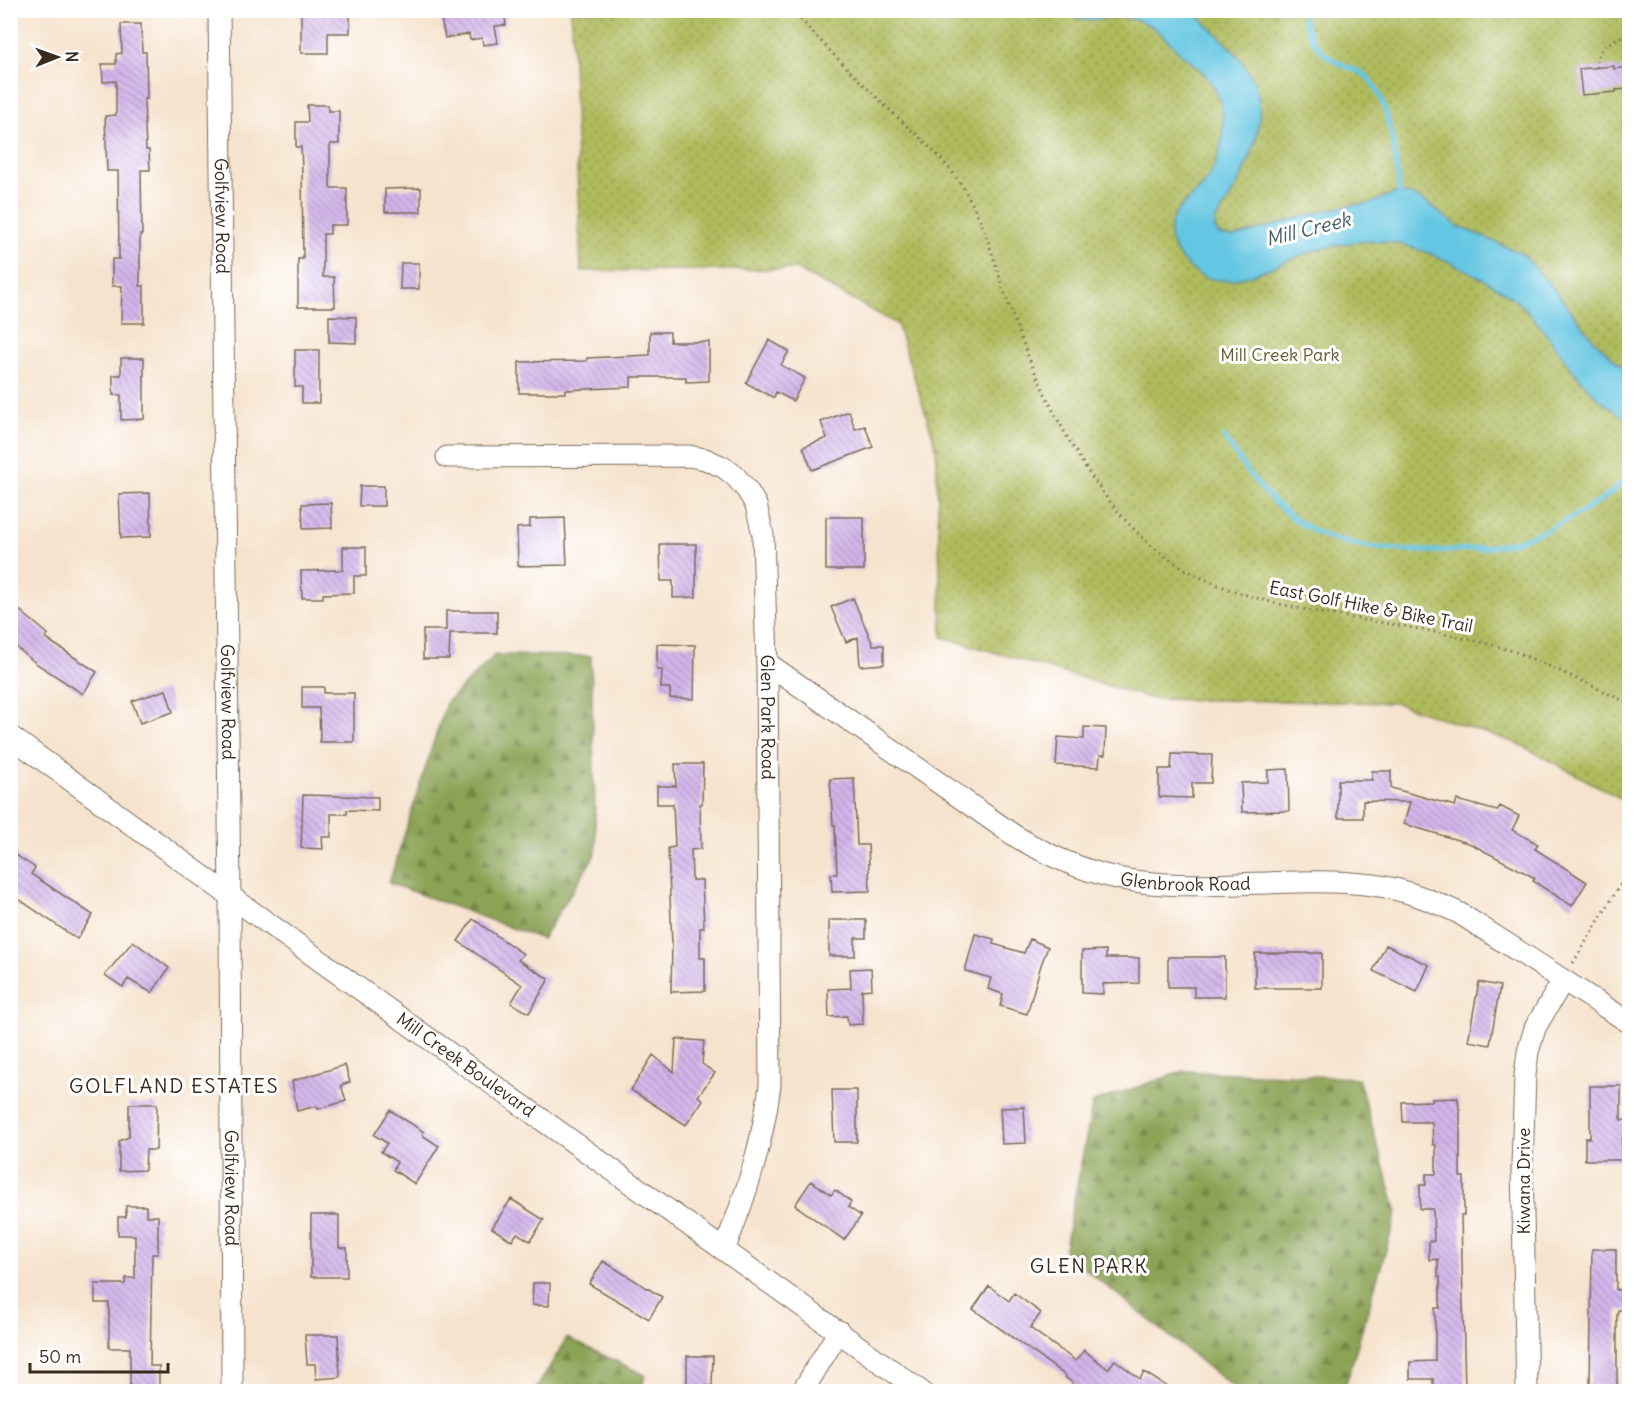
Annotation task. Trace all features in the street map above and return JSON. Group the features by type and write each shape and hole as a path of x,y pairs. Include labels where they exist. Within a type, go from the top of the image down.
{"street":[{"name":"Golfview Road","path":"219,10 230,896 232,1392"},
{"name":"Glen Park Road","path":"447,457 689,456 705,459 723,467 747,490 760,516 763,535 767,663 770,1085 765,1125 755,1166 740,1212 724,1250"},
{"name":"Glenbrook Road","path":"767,663 1016,836 1070,864 1110,877 1155,884 1347,883 1398,890 1430,899 1460,913 1629,1023"},
{"name":"Mill Creek Boulevard","path":"10,736 922,1392"},
{"name":"Kiwana Drive","path":"1527,1392 1522,1167 1525,1075 1528,1052 1535,1028 1563,980"},
{"path":"802,1392 839,1331"}],"path":[{"name":"East Golf Hike & Bike Trail","path":"793,10 841,64 937,154 958,179 984,225 1022,339 1058,418 1085,465 1115,509 1140,535 1173,561 1197,575 1266,601 1315,613 1392,624 1486,644 1521,654 1629,704"},
{"path":"1597,68 1597,57 1600,50 1615,38 1629,33"},
{"path":"1563,980 1629,869"}],"green space":[{"name":"Mill Creek Park","path":"571,11 1629,11 1629,803 1521,745 1396,703 1153,699 942,637 936,446 897,324 796,269 581,271"},
{"path":"495,655 591,656 596,853 542,939 389,883 446,703"},
{"path":"1184,1071 1358,1078 1397,1212 1344,1391 1238,1391 1064,1252 1093,1102"},
{"path":"567,1338 645,1375 641,1391 535,1391"}],"water":[{"name":"Mill Creek","path":"1056,11 1193,11 1226,43 1248,70 1258,97 1257,135 1244,172 1215,221 1215,230 1220,235 1233,237 1345,206 1371,203 1394,193 1408,194 1424,201 1458,226 1521,253 1549,283 1594,340 1621,366 1629,369 1629,420 1613,410 1586,386 1520,304 1468,271 1428,253 1395,243 1374,241 1341,244 1310,252 1250,276 1234,279 1218,280 1204,277 1190,268 1175,248 1170,230 1177,211 1208,179 1219,154 1223,127 1222,113 1214,87 1200,70 1149,25 1121,17 1082,19"}],"building":[{"path":"489,10 504,10 506,25 495,26 498,43 483,45 482,38 470,40 469,34 445,38 441,19"},
{"path":"301,12 350,13 350,33 328,33 328,53 301,53"},
{"path":"121,24 141,24 142,52 146,52 147,99 144,99 146,150 149,150 150,170 141,170 140,286 144,286 144,323 121,323 122,286 112,286 112,259 119,259 118,171 107,171 105,116 116,115 116,81 103,82 102,64 116,64 116,54 122,53"},
{"path":"1614,66 1614,69 1629,67 1629,89 1582,95 1579,69"},
{"path":"307,105 328,105 328,111 339,111 339,144 330,144 330,188 347,188 347,225 330,225 330,234 323,234 323,277 334,277 335,307 298,307 298,259 303,259 301,147 296,147 296,122 308,122"},
{"path":"421,188 421,212 385,212 385,189"},
{"path":"401,263 419,263 419,289 400,289"},
{"path":"329,316 356,317 356,343 329,342"},
{"path":"650,332 670,332 670,342 709,342 709,381 686,382 686,377 631,377 631,387 565,390 565,393 519,393 519,362 587,361 587,358 650,355"},
{"path":"769,340 789,351 781,365 805,378 793,401 776,392 774,398 746,383"},
{"path":"295,350 319,350 319,403 302,403 302,387 295,387"},
{"path":"121,358 144,358 144,419 121,420 121,395 113,395 113,375 121,375"},
{"path":"849,411 855,429 865,426 873,447 812,470 803,447 827,438 821,422"},
{"path":"360,486 384,486 384,506 359,506"},
{"path":"150,493 151,537 121,538 119,494"},
{"path":"331,503 332,528 303,529 302,504"},
{"path":"826,517 864,517 864,570 826,570"},
{"path":"565,518 567,565 518,566 517,528 530,527 530,519"},
{"path":"660,544 696,544 696,597 673,598 673,581 661,581"},
{"path":"343,547 366,547 366,576 354,576 354,593 323,594 323,598 302,598 301,571 343,570"},
{"path":"853,598 873,645 884,645 884,664 860,666 858,637 846,642 831,607"},
{"path":"10,602 48,634 45,638 97,672 83,694 37,664 10,642"},
{"path":"446,611 497,611 497,633 450,633 449,659 423,659 423,630 446,630"},
{"path":"657,644 695,645 694,699 670,698 670,688 661,688 662,670 657,670"},
{"path":"302,687 324,687 324,693 354,693 354,742 320,742 319,708 302,708"},
{"path":"166,690 173,712 140,723 132,701"},
{"path":"1084,727 1106,728 1105,755 1100,755 1099,767 1056,765 1058,737 1084,739"},
{"path":"1172,754 1212,755 1211,783 1192,783 1192,798 1159,797 1159,769 1171,769"},
{"path":"675,764 703,764 702,804 700,804 701,849 691,850 692,880 702,880 704,928 700,928 700,958 705,958 705,991 671,992 672,944 668,848 675,847 673,804 657,804 657,786 676,786"},
{"path":"1288,769 1289,811 1242,812 1241,783 1268,782 1268,770"},
{"path":"1372,771 1391,771 1391,788 1455,806 1457,800 1497,811 1500,806 1519,816 1512,830 1538,844 1535,849 1587,882 1572,906 1533,881 1535,878 1471,844 1404,824 1410,802 1363,801 1363,818 1338,818 1338,780 1372,780"},
{"path":"854,778 857,845 868,845 870,891 832,892 831,874 837,874 830,779"},
{"path":"303,795 378,797 378,811 347,810 347,814 331,814 331,837 322,837 323,849 301,848"},
{"path":"10,851 35,868 31,874 93,915 77,939 10,893"},
{"path":"473,919 523,954 518,960 549,979 529,1013 511,1003 522,985 458,941"},
{"path":"829,920 866,920 866,938 855,938 855,956 829,956"},
{"path":"975,934 994,939 993,944 1024,953 1030,939 1048,947 1027,1014 1000,1006 1003,994 988,989 991,978 965,971"},
{"path":"133,941 169,968 152,993 128,979 123,987 105,975"},
{"path":"1386,945 1429,965 1417,992 1373,971"},
{"path":"1106,950 1106,958 1139,958 1139,983 1103,984 1103,994 1082,993 1082,951"},
{"path":"1255,953 1322,953 1322,988 1255,988"},
{"path":"1168,957 1225,957 1225,997 1194,997 1194,987 1168,987"},
{"path":"871,968 872,989 862,990 863,1024 848,1025 847,1016 829,1017 828,989 851,988 850,969"},
{"path":"1479,982 1500,986 1490,1045 1468,1041"},
{"path":"676,1039 704,1041 702,1064 715,1073 698,1096 703,1100 686,1125 631,1090 653,1055 674,1072"},
{"path":"345,1065 350,1082 341,1085 346,1101 318,1109 317,1106 297,1111 292,1081"},
{"path":"1590,1086 1621,1086 1621,1120 1629,1120 1629,1139 1622,1139 1622,1160 1585,1160 1585,1138 1590,1138"},
{"path":"832,1090 857,1090 857,1142 834,1142"},
{"path":"1458,1098 1460,1177 1464,1177 1464,1215 1461,1215 1465,1392 1433,1392 1433,1379 1410,1379 1410,1362 1435,1361 1435,1308 1440,1308 1440,1277 1438,1277 1438,1259 1429,1260 1429,1241 1434,1241 1433,1209 1420,1209 1420,1185 1426,1185 1426,1174 1436,1174 1436,1145 1433,1145 1432,1122 1403,1122 1402,1102"},
{"path":"129,1104 157,1104 156,1150 146,1150 145,1170 119,1171 119,1141 129,1137"},
{"path":"1024,1107 1026,1143 1002,1144 1000,1108"},
{"path":"390,1110 424,1132 422,1135 439,1146 415,1184 393,1170 397,1162 381,1152 387,1143 374,1135"},
{"path":"811,1181 831,1195 835,1190 851,1202 848,1207 861,1216 844,1240 795,1205"},
{"path":"511,1199 544,1220 530,1241 517,1233 512,1241 492,1228"},
{"path":"126,1206 146,1206 146,1216 158,1216 158,1254 152,1254 150,1366 159,1366 159,1388 130,1388 130,1348 109,1348 109,1303 95,1303 95,1284 125,1284 126,1278 135,1278 135,1235 118,1235 118,1217 126,1217"},
{"path":"311,1215 339,1215 339,1248 347,1248 347,1277 311,1277"},
{"path":"1592,1249 1616,1249 1616,1290 1629,1290 1629,1310 1618,1310 1617,1315 1617,1386 1590,1386"},
{"path":"603,1261 662,1297 649,1319 589,1284"},
{"path":"533,1283 550,1283 549,1306 532,1305"},
{"path":"989,1286 1009,1301 1014,1293 1041,1313 1030,1328 1076,1361 1084,1350 1108,1369 1115,1360 1140,1379 1144,1372 1176,1392 1084,1392 1066,1376 973,1309"},
{"path":"305,1335 338,1335 340,1377 316,1379 315,1364 307,1364"},
{"path":"687,1356 713,1356 712,1386 705,1386 705,1392 687,1392"}],"waterway":[{"path":"1302,10 1307,29 1321,51 1364,74 1374,85 1387,115 1400,198"},
{"path":"1224,437 1253,479 1289,515 1318,533 1338,540 1390,549 1447,551 1474,549 1520,540 1565,521 1595,504 1618,487 1630,471"}],"district":[{"name":"GOLFLAND ESTATES","path":"174,1086"},
{"name":"GLEN PARK","path":"1089,1266"}]}
